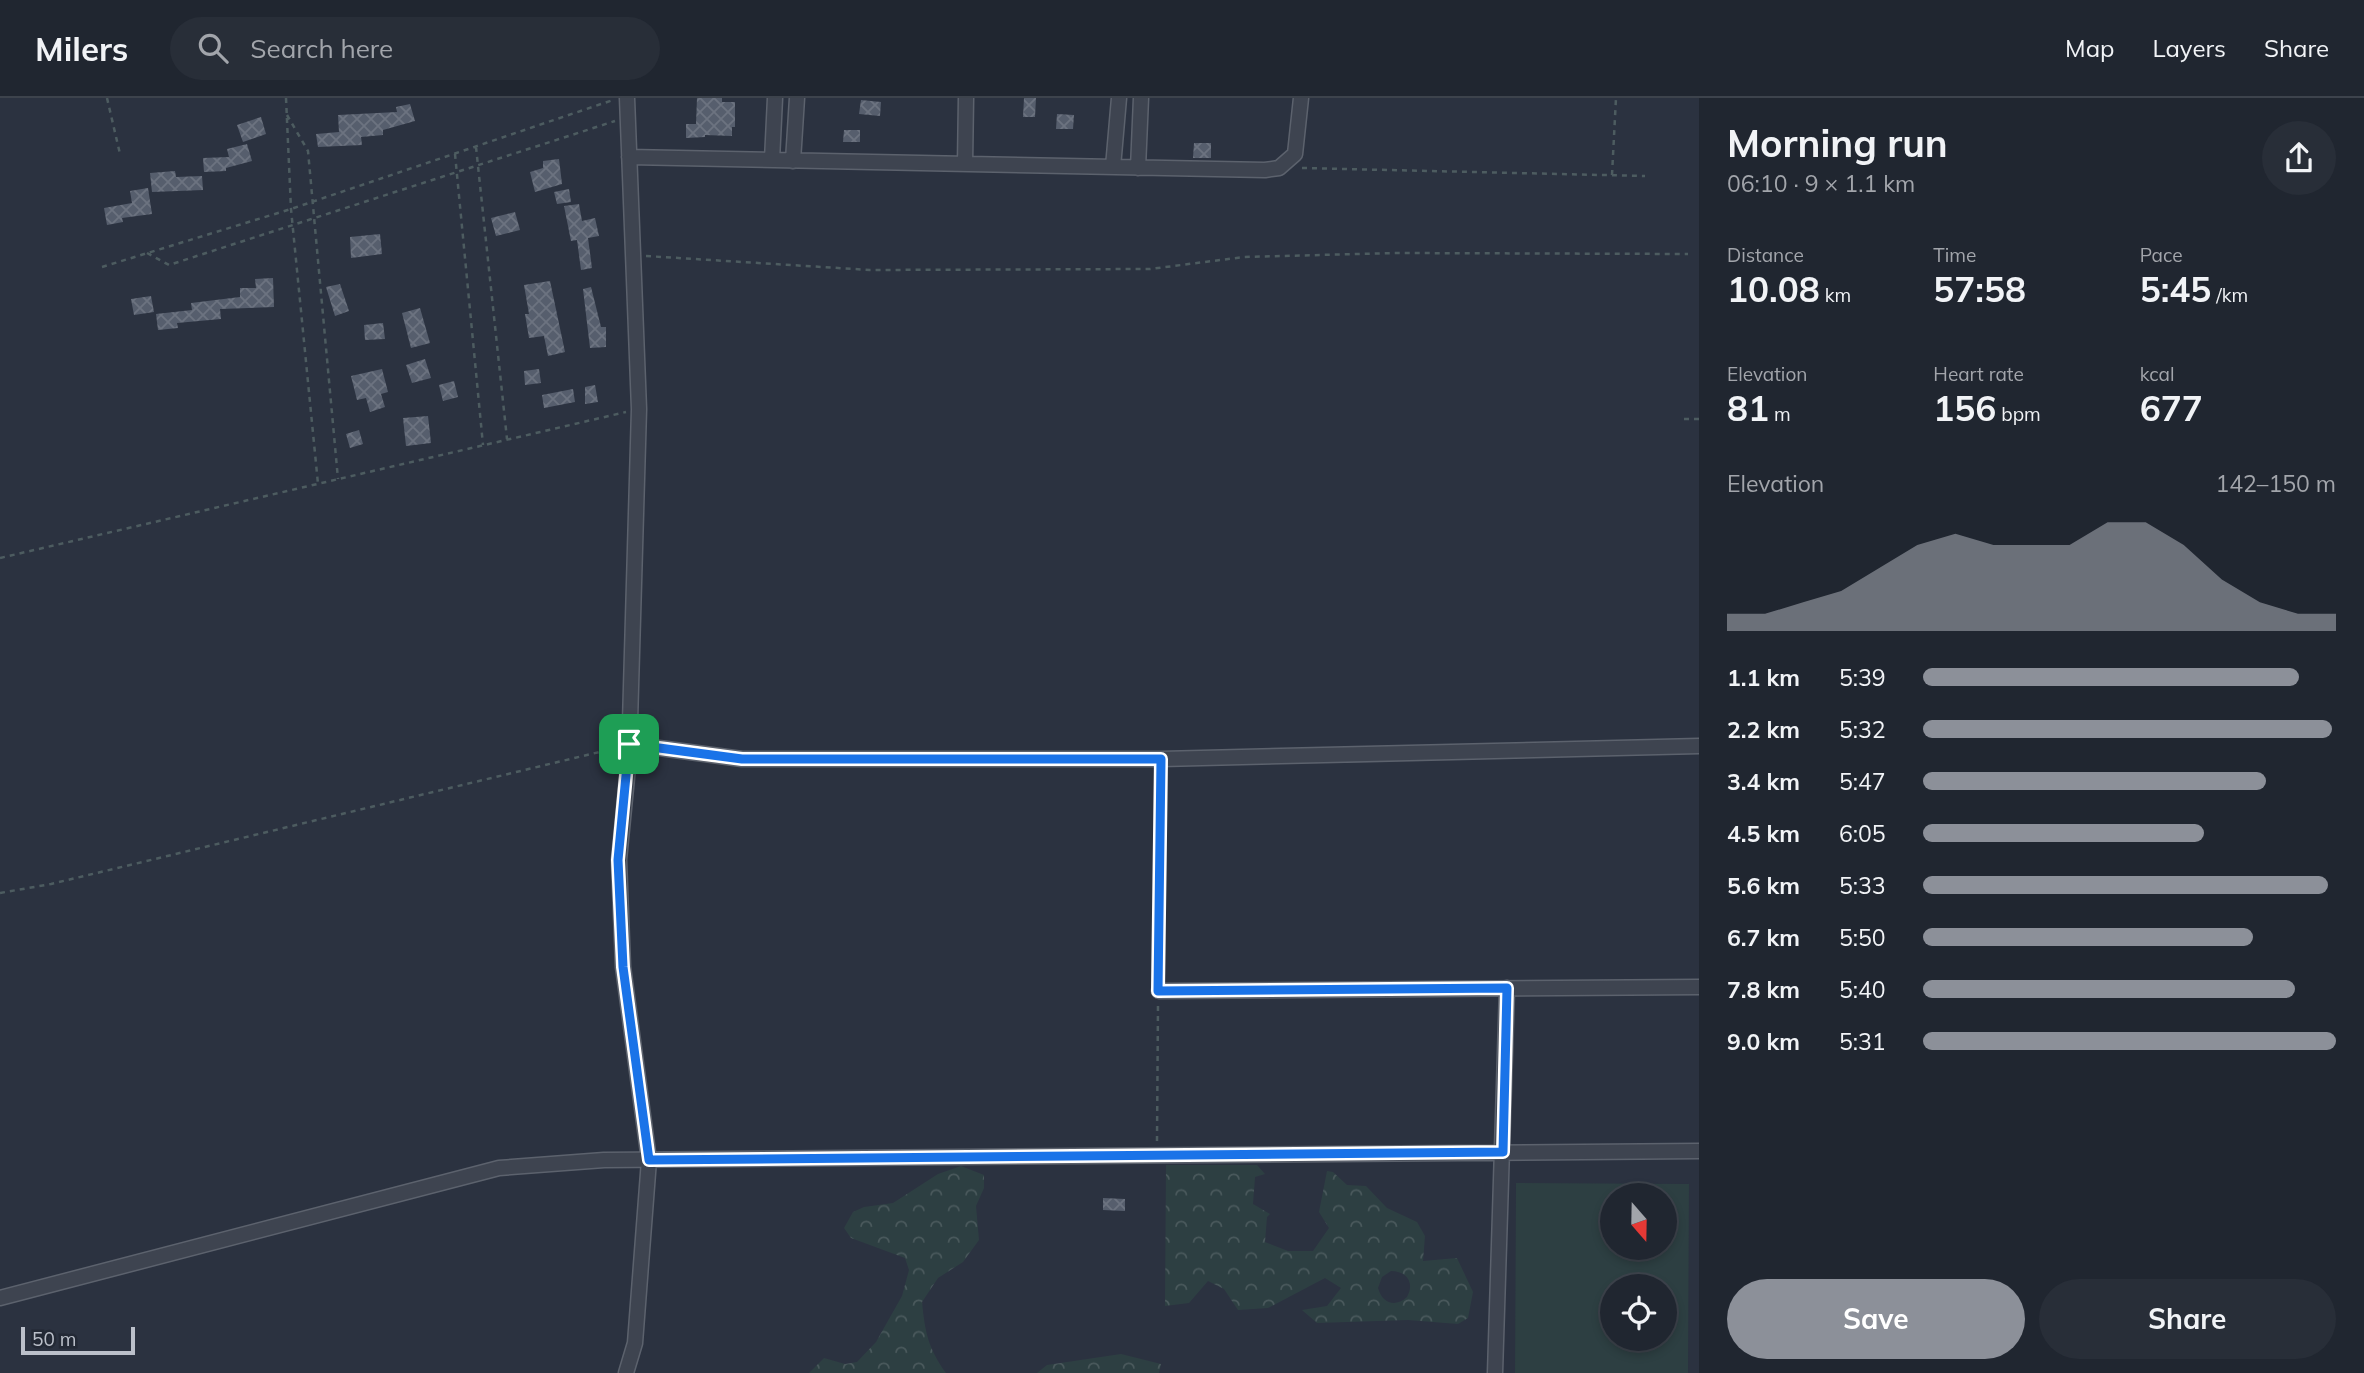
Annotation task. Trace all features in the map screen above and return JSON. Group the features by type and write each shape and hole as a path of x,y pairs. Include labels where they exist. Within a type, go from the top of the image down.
{"street":[{"path":"626,1373 635,1343 649,1160 623,967 618,860 629,744 639,409 627,98"},
{"path":"772,160 775,98"},
{"path":"793,161 797,98"},
{"path":"965,164 966,98"},
{"path":"1114,167 1119,98"},
{"path":"1138,168 1141,98"},
{"path":"629,158 1265,170 1279,168 1295,154 1301,98"},
{"path":"629,744 742,759 1161,759 1699,746"},
{"path":"1158,991 1699,987"},
{"path":"1494,1373 1507,988"},
{"path":"0,1298 499,1168 604,1160 1699,1151"}],"path":[{"path":"107,98 120,154"},
{"path":"286,98 291,209 318,484"},
{"path":"102,267 313,202 620,98"},
{"path":"1612,175 1616,98"},
{"path":"286,113 308,151 338,479"},
{"path":"147,253 169,265 627,117"},
{"path":"477,146 507,439"},
{"path":"455,154 483,445"},
{"path":"1279,168 1645,176"},
{"path":"633,255 870,270 1150,269 1244,257 1396,253 1688,254"},
{"path":"0,558 639,409"},
{"path":"1684,419 1699,419"},
{"path":"0,893 51,884 629,744"},
{"path":"1157,1155 1161,759"}],"green space":[{"path":"1166,1165 1257,1165 1265,1174 1255,1177 1253,1204 1270,1214 1267,1217 1265,1242 1288,1251 1313,1251 1329,1228 1319,1212 1327,1171 1333,1172 1347,1185 1366,1186 1387,1208 1417,1222 1425,1236 1423,1261 1457,1258 1473,1292 1468,1318 1458,1324 1408,1320 1317,1323 1302,1310 1327,1306 1341,1288 1325,1278 1268,1308 1238,1310 1224,1289 1208,1281 1189,1303 1165,1306","holes":["1391,1271 1408,1279 1410,1287 1407,1297 1394,1303 1386,1300 1378,1288 1382,1277"]},
{"path":"961,1166 984,1175 984,1188 976,1206 979,1240 963,1262 938,1278 922,1302 928,1339 946,1373 809,1373 824,1358 845,1364 857,1362 876,1342 902,1296 909,1270 905,1258 851,1238 844,1228 853,1212 864,1207 893,1203 938,1174"},
{"path":"1516,1183 1600,1183 1600,1260 1677,1260 1677,1184 1689,1184 1688,1373 1515,1373"},
{"path":"1121,1354 1161,1364 1159,1373 1037,1373 1047,1365"}],"building":[{"path":"697,98 722,98 722,102 735,102 735,127 732,127 732,136 705,135 686,138 686,124 696,124"},
{"path":"1024,98 1036,98 1035,117 1023,117"},
{"path":"861,100 881,102 880,116 859,114"},
{"path":"410,104 415,121 383,130 383,135 361,137 362,145 318,147 316,134 339,132 338,115 397,112 396,107"},
{"path":"1057,114 1074,115 1073,129 1056,129"},
{"path":"261,117 266,134 243,142 237,125"},
{"path":"844,130 860,130 860,142 843,142"},
{"path":"1194,143 1211,143 1211,158 1193,158"},
{"path":"247,144 252,161 226,168 226,171 204,172 203,158 229,157 227,149"},
{"path":"559,159 562,184 535,192 530,172 543,168 543,161"},
{"path":"175,171 176,177 202,176 203,190 152,192 150,173"},
{"path":"148,188 152,214 122,218 123,222 107,225 104,208 132,203 130,191"},
{"path":"569,189 571,202 557,204 554,192"},
{"path":"579,204 582,221 595,218 599,236 588,238 592,268 581,270 577,240 571,241 564,206"},
{"path":"515,212 520,230 496,236 491,218"},
{"path":"380,234 382,254 351,258 350,237"},
{"path":"273,278 274,307 220,309 221,319 177,323 178,328 158,330 156,314 192,310 191,303 240,297 240,288 256,288 255,279"},
{"path":"550,281 565,352 548,356 544,336 529,338 525,314 529,314 524,285"},
{"path":"340,284 349,311 335,316 326,287"},
{"path":"591,287 601,327 606,327 606,347 590,348 583,289"},
{"path":"151,296 154,312 134,315 131,299"},
{"path":"420,308 430,343 411,348 402,313"},
{"path":"383,323 385,339 365,340 364,325"},
{"path":"425,359 431,378 412,383 406,365"},
{"path":"382,369 388,392 381,394 385,407 370,412 366,398 357,400 351,376"},
{"path":"539,369 541,383 525,385 524,371"},
{"path":"454,381 458,397 443,401 439,385"},
{"path":"595,385 598,402 585,404 585,387"},
{"path":"573,389 575,402 544,408 542,395"},
{"path":"428,416 431,443 406,446 403,418"},
{"path":"359,430 363,444 350,448 346,434"},
{"path":"1103,1198 1125,1199 1125,1211 1103,1210"}],"route":[{"path":"629,744 742,759 1161,759 1158,991 1507,988 1503,1152 649,1160 623,967 618,860 629,744"}]}
